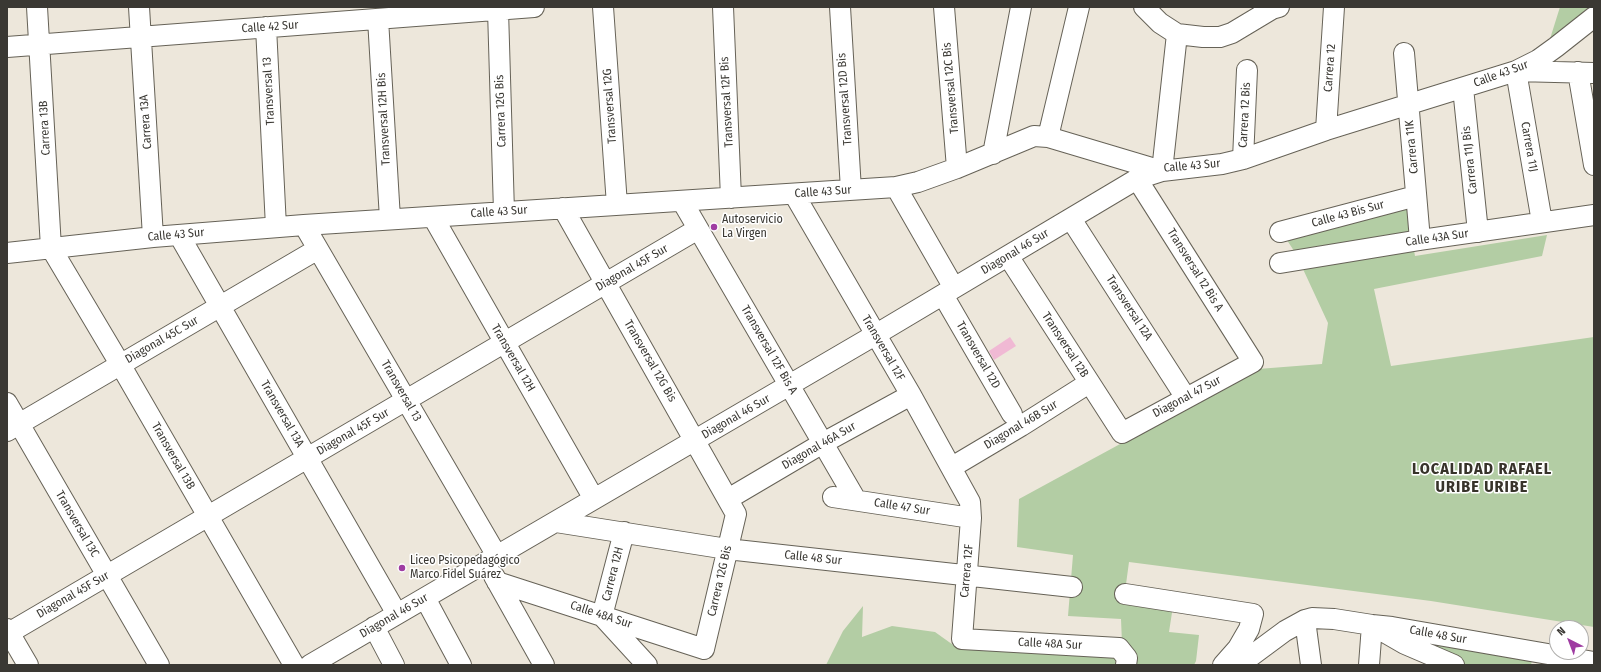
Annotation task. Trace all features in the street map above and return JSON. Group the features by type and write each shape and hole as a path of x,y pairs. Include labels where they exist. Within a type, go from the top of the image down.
{"street":[{"name":"Carrera 13B","path":"37,7 51,248"},
{"name":"Carrera 13A","path":"139,7 153,237"},
{"path":"318,23 329,7"},
{"name":"Calle 42 Sur","path":"7,47 534,7"},
{"name":"Transversal 12G","path":"603,7 617,204"},
{"name":"Transversal 12F Bis","path":"723,7 731,198"},
{"name":"Transversal 12D Bis","path":"840,7 851,190"},
{"name":"Transversal 12C Bis","path":"944,7 957,168"},
{"path":"994,154 1021,7"},
{"path":"1048,137 1079,7"},
{"path":"1144,7 1160,23 1177,34 1203,37 1220,37 1232,33 1272,9 1279,7"},
{"name":"Carrera 12","path":"1326,130 1334,7"},
{"name":"Carrera 12G Bis","path":"498,10 504,212"},
{"name":"Calle 43 Sur","path":"7,253 153,237 276,227 896,187 918,182 957,168 994,154 1034,136 1048,137 1162,171 1222,164 1243,159 1326,130 1516,71 1544,56 1594,17"},
{"name":"Transversal 12H Bis","path":"378,19 390,219"},
{"name":"Transversal 13","path":"266,27 276,227"},
{"path":"1162,171 1177,34"},
{"name":"Carrera 11K","path":"1404,53 1420,240"},
{"name":"Carrera 12 Bis","path":"1243,159 1247,70"},
{"path":"1516,71 1586,72 1594,165"},
{"name":"Carrera 11J","path":"1516,71 1542,222"},
{"name":"Carrera 11J Bis","path":"1463,88 1478,232"},
{"name":"Diagonal 46 Sur","path":"310,665 875,335 1137,179 1162,171"},
{"name":"Transversal 12 Bis A","path":"1137,179 1252,362"},
{"name":"Transversal 12D","path":"896,187 948,292 1012,414"},
{"name":"Transversal 12F","path":"794,194 952,467 971,510"},
{"name":"Calle 43 Bis Sur","path":"1280,232 1416,196"},
{"name":"Transversal 12F Bis A","path":"682,201 856,500"},
{"name":"Transversal 12G Bis","path":"563,208 732,507"},
{"name":"Calle 43A Sur","path":"1280,263 1420,240 1594,215"},
{"name":"Transversal 12H","path":"433,217 594,499"},
{"name":"Transversal 12A","path":"1071,219 1186,398"},
{"name":"Transversal 13","path":"304,225 406,400 491,559 498,582 544,665"},
{"name":"Diagonal 45F Sur","path":"8,632 107,576 698,229"},
{"name":"Transversal 13A","path":"179,235 397,614"},
{"name":"Transversal 13B","path":"51,248 120,364 294,665"},
{"name":"Diagonal 45C Sur","path":"13,428 318,249"},
{"name":"Transversal 12B","path":"1008,256 1122,433"},
{"name":"Diagonal 47 Sur","path":"1122,433 1252,362"},
{"name":"Diagonal 46B Sur","path":"952,467 1021,426 1089,382"},
{"name":"Diagonal 46A Sur","path":"732,507 823,443 911,395"},
{"name":"Transversal 13C","path":"7,403 13,428 107,576 159,665"},
{"name":"Calle 47 Sur","path":"833,497 971,510"},
{"name":"Carrera 12G Bis","path":"704,649 728,549 732,507"},
{"name":"Carrera 12F","path":"962,639 971,510"},
{"name":"Calle 48 Sur","path":"556,522 728,549 1072,587"},
{"name":"Carrera 12H","path":"602,616 624,532"},
{"name":"Calle 48A Sur","path":"498,582 704,649"},
{"path":"1125,594 1253,614 1249,629 1238,648 1223,665"},
{"path":"425,598 462,665"},
{"path":"602,616 629,665"},
{"path":"602,616 648,665"},
{"name":"Calle 48 Sur","path":"1239,665 1285,631 1305,620 1312,618 1334,619 1392,627 1594,662"},
{"path":"1305,620 1311,665"},
{"path":"1372,625 1412,656 1454,665"},
{"path":"1369,665 1372,625"},
{"path":"374,627 394,665"},
{"path":"8,632 28,665"},
{"name":"Calle 48A Sur","path":"962,639 1119,648 1127,658 1126,665"}],"green space":[{"path":"1560,7 1589,7 1549,42"},
{"path":"1405,198 1415,256 1547,235 1542,256 1374,289 1391,366 1594,337 1594,627 1589,626 1589,620 1550,620 1431,601 1129,562 1124,599 1173,606 1169,632 1199,635 1196,661 1194,665 826,665 843,631 863,606 862,637 892,626 935,632 956,647 1122,643 1121,619 1068,616 1073,555 1017,547 1019,499 1258,369 1322,364 1328,323 1296,254 1283,234"},
{"path":"1390,631 1533,656 1531,665 1465,665 1442,653"}],"building":[{"path":"1010,337 1016,346 994,360 989,351"}],"place":[{"name":"Autoservicio La Virgen","path":"714,227"},
{"name":"Liceo Psicopedagógico Marco Fidel Suárez","path":"402,568"}],"district":[{"name":"LOCALIDAD RAFAEL URIBE URIBE","path":"1482,479"}]}
